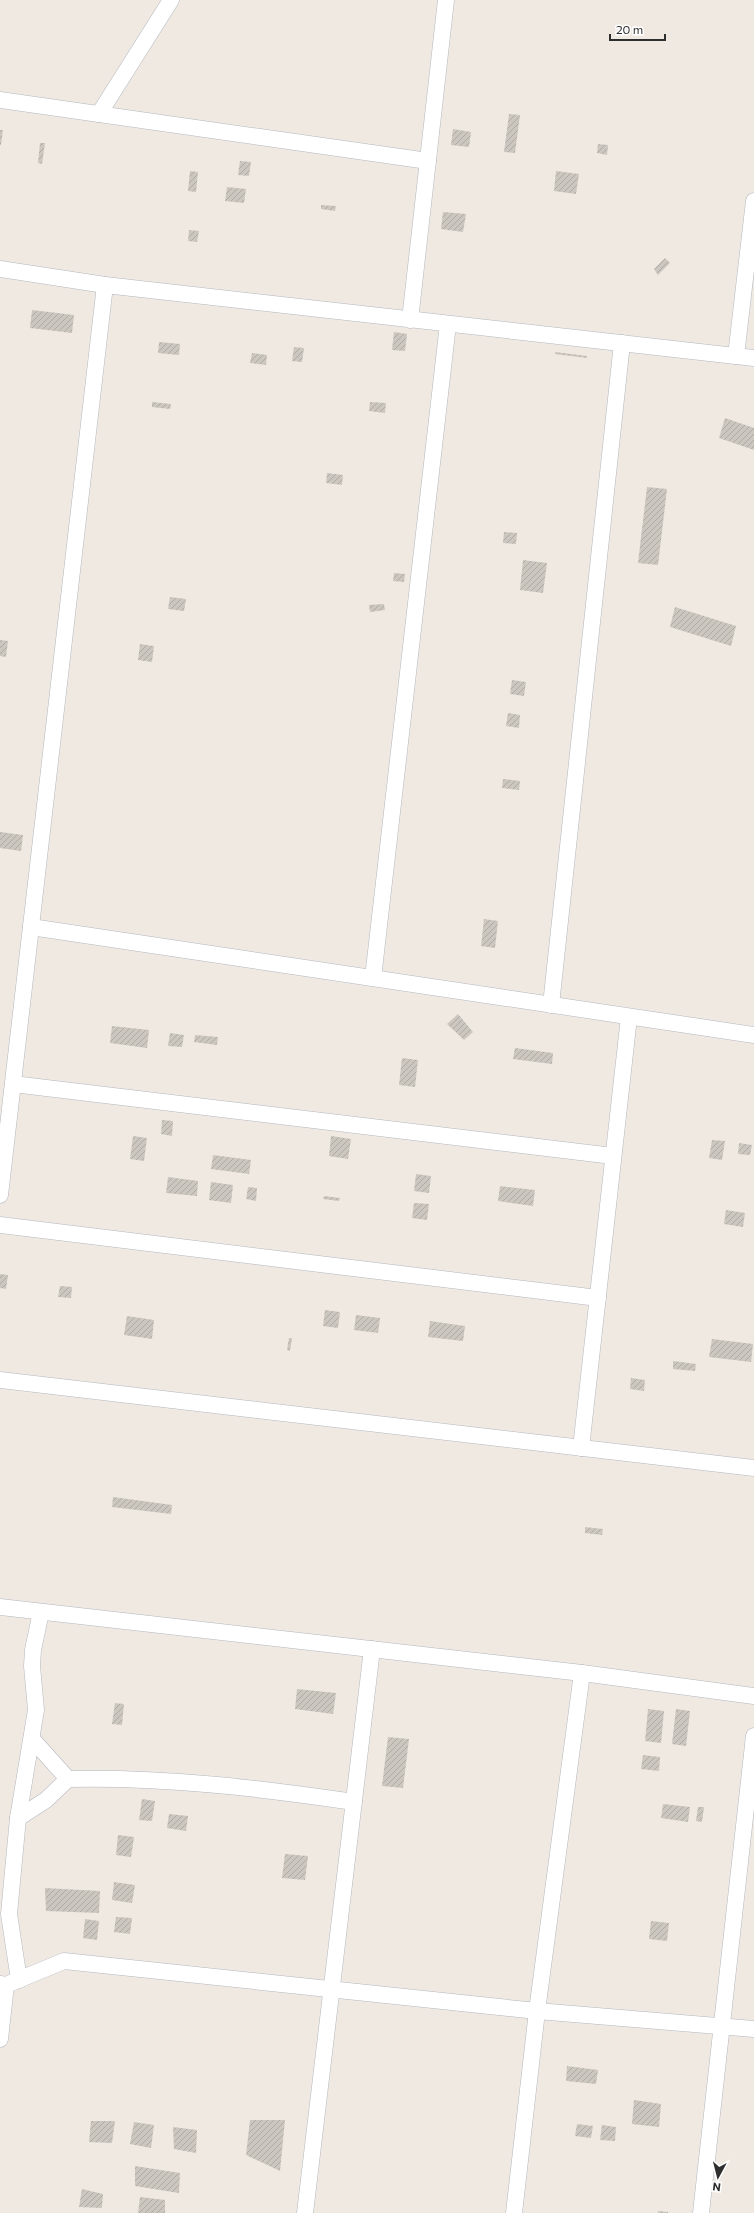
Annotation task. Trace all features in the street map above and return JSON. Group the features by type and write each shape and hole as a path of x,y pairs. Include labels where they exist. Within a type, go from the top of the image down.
{"street":[{"path":"99,114 171,0"},
{"path":"410,320 446,0"},
{"path":"0,100 428,161"},
{"path":"736,356 754,201"},
{"path":"0,269 105,285 754,358"},
{"path":"0,1195 105,285"},
{"path":"373,978 448,324"},
{"path":"551,1005 622,343"},
{"path":"31,927 754,1035"},
{"path":"581,1448 629,1016"},
{"path":"13,1084 613,1156"},
{"path":"0,1225 598,1298"},
{"path":"0,1380 754,1468"},
{"path":"0,1607 582,1673 754,1696"},
{"path":"0,2039 8,1983 9,1914 18,1818 36,1710 32,1666 33,1650 42,1612"},
{"path":"305,2213 372,1649"},
{"path":"514,2213 537,2011 582,1673"},
{"path":"701,2213 754,1736"},
{"path":"32,1738 68,1779"},
{"path":"18,1818 46,1800 68,1779 115,1778 247,1786 354,1802"},
{"path":"8,1983 64,1961 537,2011 722,2025 754,2029"}],"building":[{"path":"509,114 520,115 515,153 504,152"},
{"path":"453,129 471,132 469,147 451,145"},
{"path":"0,130 3,130 1,145 0,145"},
{"path":"40,143 45,143 42,164 38,163"},
{"path":"598,144 608,145 607,155 597,153"},
{"path":"240,161 251,162 249,176 238,175"},
{"path":"190,171 198,172 196,192 188,191"},
{"path":"556,171 579,174 576,194 554,191"},
{"path":"227,187 246,189 244,203 225,201"},
{"path":"321,205 336,206 335,211 321,209"},
{"path":"443,212 466,214 463,232 441,229"},
{"path":"189,230 199,231 197,242 188,241"},
{"path":"665,258 670,263 658,275 654,269"},
{"path":"32,310 74,315 72,333 30,328"},
{"path":"394,332 407,334 405,351 392,350"},
{"path":"159,342 180,344 179,355 158,353"},
{"path":"294,347 304,348 302,362 292,361"},
{"path":"555,352 587,356 587,358 555,354"},
{"path":"252,353 267,355 266,365 250,363"},
{"path":"152,402 171,404 170,409 152,407"},
{"path":"370,402 386,403 385,413 369,411"},
{"path":"725,418 754,428 754,450 719,438"},
{"path":"327,473 343,475 342,485 326,483"},
{"path":"647,487 667,489 658,565 638,563"},
{"path":"504,532 517,533 516,544 503,543"},
{"path":"523,560 547,563 543,593 520,590"},
{"path":"394,573 405,574 404,582 393,581"},
{"path":"170,597 186,599 184,611 168,609"},
{"path":"384,604 385,610 370,612 369,605"},
{"path":"675,607 736,626 731,646 670,627"},
{"path":"0,640 8,641 6,657 0,656"},
{"path":"140,644 154,646 152,662 138,660"},
{"path":"512,680 526,682 524,696 510,694"},
{"path":"508,713 520,715 519,728 506,726"},
{"path":"503,779 520,781 519,790 502,788"},
{"path":"0,832 23,835 21,851 0,848"},
{"path":"484,919 498,921 495,948 481,946"},
{"path":"458,1014 473,1032 464,1040 447,1024"},
{"path":"112,1026 149,1030 147,1048 110,1043"},
{"path":"170,1033 184,1035 182,1047 168,1046"},
{"path":"195,1035 218,1037 217,1045 194,1042"},
{"path":"515,1048 553,1053 552,1064 513,1059"},
{"path":"402,1058 418,1060 415,1087 399,1085"},
{"path":"162,1120 173,1121 172,1136 161,1134"},
{"path":"133,1136 147,1138 144,1161 130,1159"},
{"path":"331,1136 351,1139 348,1159 329,1156"},
{"path":"712,1140 725,1141 722,1160 709,1158"},
{"path":"739,1143 752,1145 750,1155 738,1154"},
{"path":"213,1155 251,1160 249,1174 211,1169"},
{"path":"416,1174 431,1176 429,1193 414,1191"},
{"path":"168,1177 198,1181 197,1196 166,1193"},
{"path":"211,1182 233,1185 231,1203 209,1200"},
{"path":"500,1186 535,1190 533,1206 498,1201"},
{"path":"248,1187 257,1188 256,1201 246,1199"},
{"path":"324,1196 340,1198 339,1201 323,1199"},
{"path":"414,1203 429,1204 427,1220 412,1218"},
{"path":"726,1210 745,1213 743,1227 724,1224"},
{"path":"0,1274 8,1275 6,1289 0,1288"},
{"path":"60,1286 72,1287 71,1298 58,1297"},
{"path":"325,1310 340,1312 338,1328 323,1326"},
{"path":"356,1315 380,1318 378,1333 354,1330"},
{"path":"127,1316 154,1320 152,1339 124,1335"},
{"path":"430,1321 465,1326 463,1341 428,1337"},
{"path":"289,1338 292,1338 290,1351 287,1350"},
{"path":"712,1339 753,1344 751,1362 709,1357"},
{"path":"673,1361 696,1364 695,1371 673,1369"},
{"path":"631,1378 645,1380 644,1391 630,1389"},
{"path":"113,1497 172,1505 171,1514 112,1507"},
{"path":"585,1527 603,1529 602,1535 585,1533"},
{"path":"297,1689 336,1693 333,1714 295,1709"},
{"path":"115,1703 124,1704 122,1725 112,1724"},
{"path":"648,1709 664,1711 661,1743 645,1741"},
{"path":"676,1709 690,1711 686,1746 672,1744"},
{"path":"388,1737 409,1739 403,1788 382,1786"},
{"path":"643,1755 660,1757 659,1771 641,1769"},
{"path":"142,1799 155,1801 152,1821 139,1820"},
{"path":"663,1804 690,1807 688,1822 661,1818"},
{"path":"698,1807 704,1807 702,1822 696,1821"},
{"path":"169,1814 188,1816 186,1831 167,1828"},
{"path":"118,1835 134,1837 131,1857 116,1855"},
{"path":"285,1854 308,1856 305,1880 282,1878"},
{"path":"114,1882 135,1885 132,1903 112,1900"},
{"path":"45,1888 100,1891 99,1913 46,1911"},
{"path":"116,1917 132,1918 130,1934 114,1932"},
{"path":"85,1919 99,1921 97,1940 83,1938"},
{"path":"651,1921 669,1923 667,1941 649,1939"},
{"path":"567,2066 598,2070 596,2084 566,2081"},
{"path":"634,2100 661,2104 659,2127 632,2124"},
{"path":"250,2120 285,2120 280,2171 246,2155"},
{"path":"91,2121 115,2121 112,2143 89,2142"},
{"path":"134,2122 154,2125 151,2148 130,2144"},
{"path":"577,2124 593,2126 591,2138 575,2136"},
{"path":"602,2125 616,2127 615,2141 600,2140"},
{"path":"173,2127 197,2130 196,2153 174,2149"},
{"path":"135,2166 180,2173 179,2193 135,2186"},
{"path":"82,2189 103,2194 102,2208 79,2207"},
{"path":"140,2197 165,2200 165,2213 138,2213"},
{"path":"658,2211 668,2212 668,2213 658,2213"}]}
